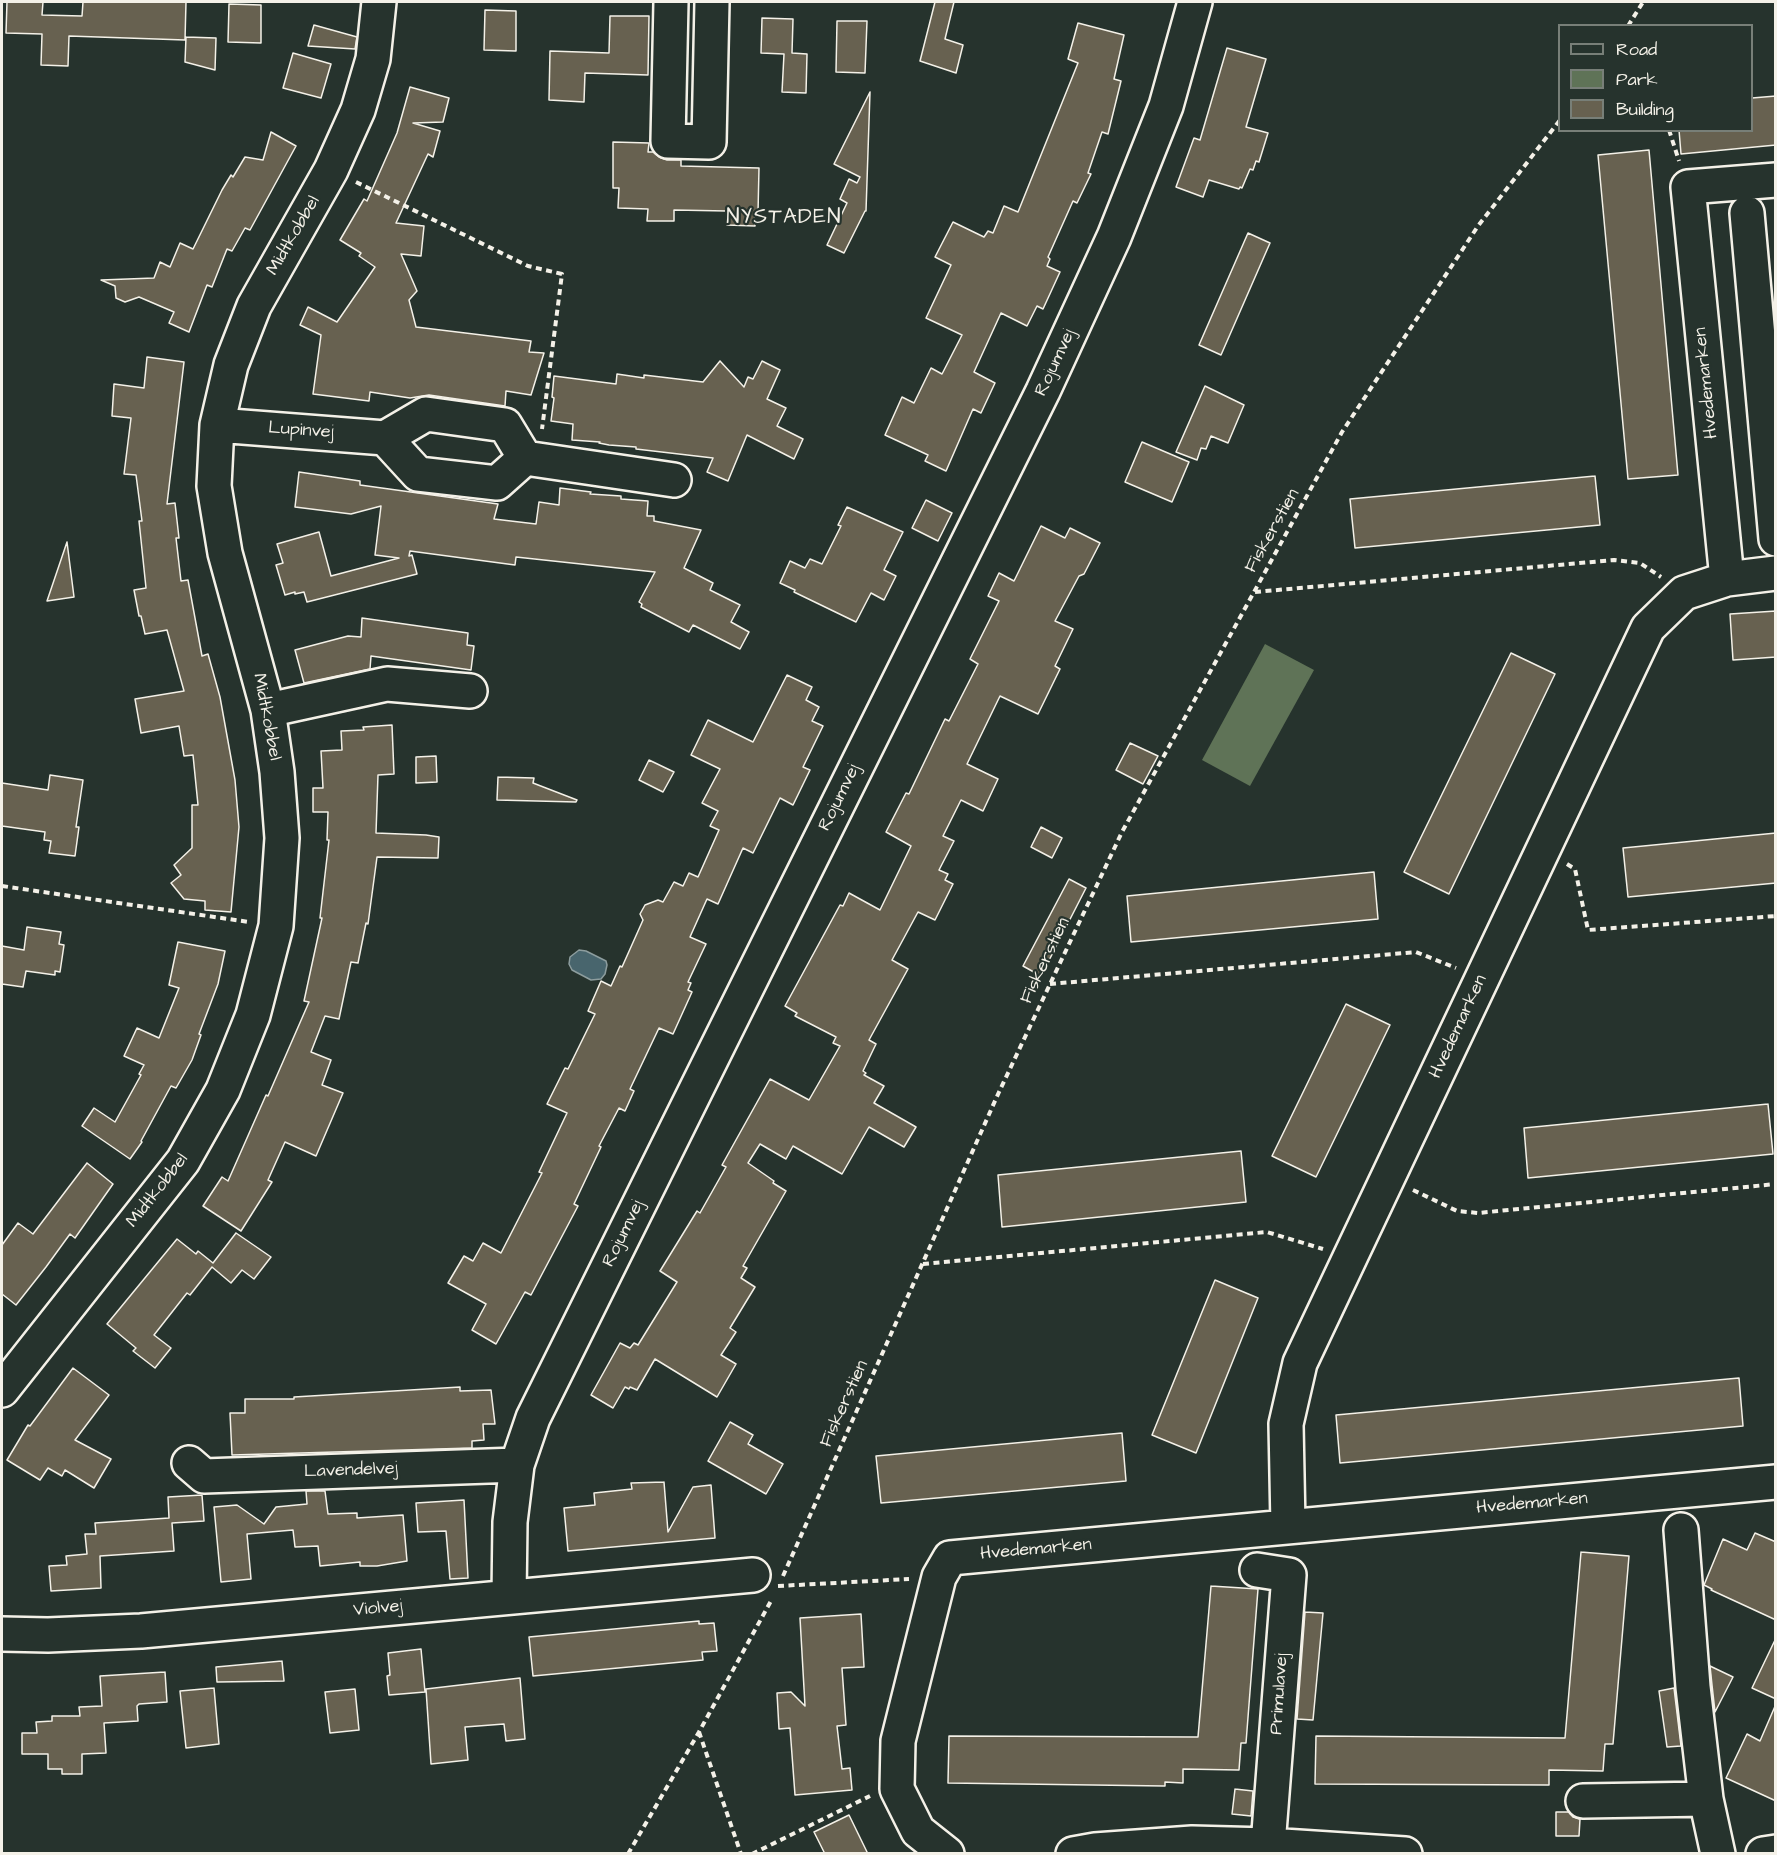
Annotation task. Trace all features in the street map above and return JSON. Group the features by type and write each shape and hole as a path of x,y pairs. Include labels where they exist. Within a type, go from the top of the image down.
{"street":[{"name":"Midtkobbel","path":"2,1390 183,1161 224,1090 249,1025 276,926 282,838 277,772 268,710 225,553 214,486 217,425 231,365 254,306 331,170 358,110 373,59 379,2"},
{"path":"671,2 668,141 709,142 712,2"},
{"name":"Rojumvej","path":"509,1597 510,1522 517,1465 533,1418 1043,391 1114,237 1166,106 1196,2"},
{"name":"Hvedemarken","path":"1727,579 1688,187 1776,180"},
{"path":"1747,213 1776,539"},
{"path":"532,459 505,425 426,414 385,438 418,474 497,483 532,459 674,480"},
{"name":"Lupinvej","path":"217,425 385,438"},
{"name":"Hvedemarken","path":"1288,1526 1286,1425 1300,1363 1648,628 1684,593 1727,579 1776,573"},
{"path":"268,710 387,684 470,691"},
{"name":"Lavendelvej","path":"189,1463 204,1476 517,1465"},
{"name":"Hvedemarken","path":"939,1577 950,1558 1776,1482"},
{"path":"1681,1530 1693,1687 1706,1799 1718,1854"},
{"name":"Primulavej","path":"1257,1570 1289,1575 1268,1845"},
{"path":"939,1577 898,1741 897,1789 918,1831 947,1854"},
{"name":"Violvej","path":"2,1634 48,1635 141,1631 509,1597 766,1581"},
{"path":"1583,1801 1706,1799"},
{"path":"1073,1854 1095,1850 1192,1844 1268,1845 1405,1854"},
{"path":"1763,1854 1776,1852"}],"path":[{"path":"1629,24 1643,2"},
{"name":"Fiskerstien","path":"628,1854 699,1732 766,1581 923,1264 999,1092 1122,832 1342,432 1478,226 1558,123"},
{"path":"331,170 528,266 562,274 532,459"},
{"path":"1254,592 1614,560 1640,563 1684,593"},
{"path":"1544,848 1575,869 1588,930 1776,916"},
{"path":"2,886 276,926"},
{"path":"1050,984 1416,952 1482,979"},
{"path":"1388,1178 1457,1211 1478,1213 1776,1184"},
{"path":"923,1264 1267,1232 1350,1257"},
{"path":"766,1581 939,1577"},
{"path":"699,1732 741,1854"},
{"path":"752,1854 873,1795 897,1789"}],"green space":[{"path":"1265,644 1314,670 1250,786 1202,760"}],"water":[{"path":"579,950 606,961 605,974 601,979 591,980 572,970 569,964 570,957"}],"building":[{"path":"7,2 43,2 42,15 82,16 83,2 186,2 185,40 69,36 68,66 41,65 42,34 6,33"},
{"path":"935,2 954,2 945,39 963,45 956,73 920,61"},
{"path":"229,4 261,5 261,43 228,42"},
{"path":"485,10 516,11 516,51 484,50"},
{"path":"610,16 649,16 648,75 585,73 584,102 549,100 550,51 609,53"},
{"path":"762,18 793,19 792,53 807,54 806,93 782,92 784,54 761,53"},
{"path":"837,21 867,21 865,73 836,72"},
{"path":"1078,23 1124,35 1114,79 1121,81 1108,134 1102,132 1088,173 1091,174 1077,203 1073,201 1048,257 1050,259 1047,266 1060,272 1043,309 1037,306 1027,326 1001,313 974,372 995,383 981,413 973,409 946,471 925,461 928,455 885,435 902,397 914,403 931,368 942,374 962,335 926,318 951,265 935,257 953,222 984,237 988,231 993,233 1004,206 1018,212 1078,63 1068,59"},
{"path":"314,25 357,37 355,49 308,46"},
{"path":"186,37 216,38 215,70 185,62"},
{"path":"1227,48 1266,59 1246,127 1268,133 1259,162 1256,161 1253,170 1250,169 1242,188 1209,180 1203,197 1176,187 1194,138 1200,140"},
{"path":"293,53 331,64 321,98 283,88"},
{"path":"410,87 449,98 443,122 413,123 440,131 433,157 428,154 396,223 424,226 421,256 401,254 417,291 409,300 416,327 531,341 529,352 544,353 531,395 506,391 505,406 429,395 410,398 370,392 369,401 313,394 321,335 300,325 308,307 337,322 375,267 359,256 361,253 340,240 364,199 367,201 397,133"},
{"path":"870,92 866,211 844,253 827,245 847,203 840,199 849,179 857,183 860,177 834,164"},
{"path":"1776,96 1776,145 1681,154 1679,132 1753,132 1753,98"},
{"path":"271,132 296,146 250,230 245,228 232,251 227,249 212,287 207,285 189,332 169,323 174,312 139,297 125,302 116,298 115,286 101,280 154,278 160,262 170,267 180,243 193,249 231,175 233,177 245,157 263,160"},
{"path":"613,142 649,143 648,152 653,152 667,160 681,160 681,166 759,168 758,213 755,212 755,226 727,225 727,211 674,210 674,221 647,221 648,209 618,208 619,188 613,188"},
{"path":"1649,150 1678,475 1628,479 1598,155"},
{"path":"1248,233 1270,243 1221,355 1199,345"},
{"path":"147,357 184,362 167,504 175,503 181,581 188,580 202,656 208,654 220,697 235,780 239,827 231,912 205,910 205,901 184,899 171,883 181,875 174,865 192,848 192,805 198,805 193,755 184,756 179,726 141,733 135,699 184,691 167,630 145,634 141,616 139,616 134,590 146,588 139,521 142,521 136,475 124,474 131,418 112,416 114,384 144,388"},
{"path":"720,361 744,387 748,377 753,379 762,361 780,370 767,399 786,408 777,426 803,439 794,459 747,435 728,481 707,472 713,458 572,440 573,424 551,421 554,376 616,384 617,374 703,382"},
{"path":"1205,386 1244,405 1228,443 1211,436 1206,449 1201,448 1197,460 1176,452"},
{"path":"1142,442 1189,462 1172,502 1125,482"},
{"path":"299,472 360,481 360,485 498,504 494,519 536,524 539,502 559,505 560,488 591,492 590,494 621,496 621,499 648,501 647,516 654,516 654,521 701,530 684,568 713,583 710,590 740,605 731,622 749,632 740,649 693,625 689,632 641,607 642,604 639,602 655,572 516,557 515,565 410,551 409,556 412,555 417,574 307,602 304,592 285,595 276,565 283,563 277,544 319,532 331,576 399,558 375,555 381,506 351,514 295,507"},
{"path":"1595,476 1600,525 1355,548 1350,499"},
{"path":"926,500 952,513 938,541 912,528"},
{"path":"847,507 903,532 884,570 896,576 884,600 871,593 856,622 780,583 790,561 805,568 810,559 822,564 841,526 838,525"},
{"path":"1041,526 1065,538 1070,528 1100,543 1055,621 1073,629 1055,666 1060,669 1038,714 1000,696 967,764 998,779 983,811 961,800 943,836 954,841 939,870 948,874 945,880 953,884 935,920 918,912 892,960 908,969 869,1040 876,1044 863,1071 866,1073 864,1075 884,1086 874,1103 916,1127 904,1147 869,1127 842,1174 793,1146 786,1159 760,1144 748,1163 786,1191 743,1266 747,1268 741,1278 755,1287 730,1328 736,1332 721,1355 736,1364 717,1397 655,1359 637,1390 625,1387 613,1408 591,1395 620,1343 630,1348 634,1343 638,1345 677,1282 660,1271 697,1211 700,1213 726,1167 722,1165 770,1079 809,1100 840,1046 833,1043 836,1037 795,1016 797,1013 785,1006 840,905 843,906 849,893 880,910 911,846 886,832 906,793 909,794 945,719 949,721 978,664 970,659 999,601 988,596 999,573 1014,581"},
{"path":"67,542 74,597 47,601"},
{"path":"1776,611 1776,657 1733,660 1730,614"},
{"path":"362,618 468,633 467,645 474,646 471,670 371,656 370,669 304,683 295,650 348,636 361,637"},
{"path":"1511,653 1555,674 1449,894 1404,872"},
{"path":"787,675 812,687 806,700 819,707 812,721 823,726 803,767 810,770 793,805 780,798 753,853 743,848 718,904 707,899 690,937 706,944 688,982 691,983 688,990 692,992 673,1034 659,1028 630,1089 634,1091 625,1111 619,1108 599,1146 601,1147 574,1204 578,1206 531,1295 525,1292 496,1344 472,1330 486,1304 448,1283 464,1256 473,1261 483,1243 501,1253 542,1173 539,1172 567,1113 547,1104 565,1068 568,1069 595,1014 588,1011 601,981 611,986 620,966 622,967 643,920 640,914 645,905 658,900 663,902 674,882 683,886 689,873 698,877 719,830 710,826 718,811 702,803 720,769 691,755 708,720 753,742"},
{"path":"392,725 394,774 378,775 376,833 439,837 438,858 377,857 368,924 366,923 358,963 351,962 339,1019 325,1016 311,1052 331,1060 322,1085 343,1093 316,1156 285,1142 268,1180 272,1182 241,1231 203,1206 222,1177 228,1181 309,1002 304,1001 322,918 320,918 329,840 327,840 328,812 313,812 313,788 323,788 321,751 342,750 341,731"},
{"path":"1130,743 1158,756 1143,784 1116,770"},
{"path":"436,756 437,782 416,783 416,757"},
{"path":"649,760 674,772 663,792 639,780"},
{"path":"50,775 83,780 76,827 79,827 75,856 49,853 51,841 44,840 45,832 2,826 2,783 48,790"},
{"path":"498,777 534,778 533,783 577,800 576,802 497,800"},
{"path":"1041,827 1062,838 1052,858 1031,847"},
{"path":"1776,833 1776,883 1628,897 1623,848"},
{"path":"1374,872 1378,919 1131,942 1127,896"},
{"path":"1069,879 1086,888 1041,976 1023,966"},
{"path":"27,927 61,932 59,944 64,945 60,972 55,971 55,975 26,971 23,987 2,984 2,946 24,950"},
{"path":"178,942 225,951 218,984 192,1060 176,1088 171,1086 142,1142 130,1159 82,1126 94,1108 115,1122 141,1075 139,1074 144,1065 124,1056 137,1028 159,1038 179,988 169,985"},
{"path":"1346,1004 1390,1025 1316,1177 1272,1156"},
{"path":"1768,1104 1773,1154 1528,1178 1524,1128"},
{"path":"1241,1151 1246,1202 1002,1227 998,1175"},
{"path":"87,1163 113,1184 75,1238 70,1234 16,1305 2,1294 2,1245 18,1223 33,1234"},
{"path":"236,1233 271,1257 254,1279 242,1270 231,1283 212,1267 190,1295 187,1293 154,1335 171,1348 155,1368 133,1351 136,1348 107,1324 177,1239 196,1254 198,1251 213,1263"},
{"path":"1215,1280 1258,1298 1196,1453 1152,1435"},
{"path":"73,1368 109,1395 75,1440 111,1459 94,1488 65,1470 62,1476 48,1468 40,1480 7,1460 28,1425 30,1426"},
{"path":"1739,1378 1743,1426 1340,1463 1336,1415"},
{"path":"460,1387 460,1391 491,1390 495,1424 483,1424 484,1440 472,1441 472,1448 232,1455 230,1413 245,1413 245,1399 294,1399 294,1397"},
{"path":"730,1422 753,1435 748,1444 783,1464 766,1494 708,1461"},
{"path":"1122,1433 1126,1481 881,1503 876,1456"},
{"path":"664,1482 668,1532 693,1487 711,1485 715,1538 568,1551 564,1508 595,1505 594,1493 632,1489 631,1483"},
{"path":"306,1491 325,1491 328,1514 357,1513 357,1518 403,1515 407,1561 377,1566 360,1566 360,1562 320,1566 318,1546 295,1547 293,1530 247,1534 251,1579 221,1582 214,1507 237,1505 264,1524 276,1507 307,1504"},
{"path":"202,1495 204,1521 172,1523 174,1551 100,1556 101,1588 51,1591 49,1566 67,1565 66,1556 87,1554 85,1534 96,1534 95,1523 169,1518 168,1497"},
{"path":"464,1500 468,1578 450,1579 446,1531 418,1532 416,1503"},
{"path":"1755,1533 1776,1542 1776,1620 1704,1585 1723,1539 1747,1550"},
{"path":"1581,1552 1629,1556 1613,1744 1605,1744 1603,1771 1549,1770 1549,1785 1315,1784 1316,1736 1565,1738"},
{"path":"1211,1586 1258,1589 1246,1743 1241,1743 1239,1770 1183,1769 1183,1783 1165,1782 1165,1786 948,1783 949,1736 1198,1737"},
{"path":"1305,1612 1323,1613 1313,1720 1297,1719"},
{"path":"861,1614 864,1667 842,1668 846,1725 837,1726 842,1769 850,1768 852,1790 795,1795 790,1728 779,1729 777,1693 791,1692 805,1706 800,1618"},
{"path":"699,1621 699,1624 714,1623 717,1651 702,1652 703,1660 533,1676 529,1637"},
{"path":"1776,1638 1776,1699 1752,1688"},
{"path":"421,1649 425,1692 389,1695 388,1653"},
{"path":"282,1661 284,1681 217,1682 216,1667"},
{"path":"1710,1666 1733,1677 1715,1712 1712,1685"},
{"path":"165,1672 167,1702 139,1704 137,1706 138,1721 104,1723 106,1753 82,1754 82,1774 62,1774 62,1769 48,1769 48,1754 22,1754 22,1733 37,1733 36,1722 52,1721 52,1716 80,1716 79,1707 102,1706 100,1676"},
{"path":"520,1678 525,1739 506,1741 504,1724 465,1727 468,1760 431,1764 426,1689"},
{"path":"214,1688 219,1744 186,1748 180,1691"},
{"path":"1674,1688 1681,1746 1667,1747 1659,1691"},
{"path":"355,1689 359,1730 330,1733 325,1692"},
{"path":"1776,1704 1776,1801 1726,1778 1747,1734 1760,1741"},
{"path":"1235,1789 1253,1791 1251,1816 1232,1814"},
{"path":"1556,1812 1569,1812 1573,1817 1580,1819 1579,1836 1556,1836"},
{"path":"849,1815 868,1854 825,1854 814,1832"}],"district":[{"name":"NYSTADEN","path":"784,219"}]}
